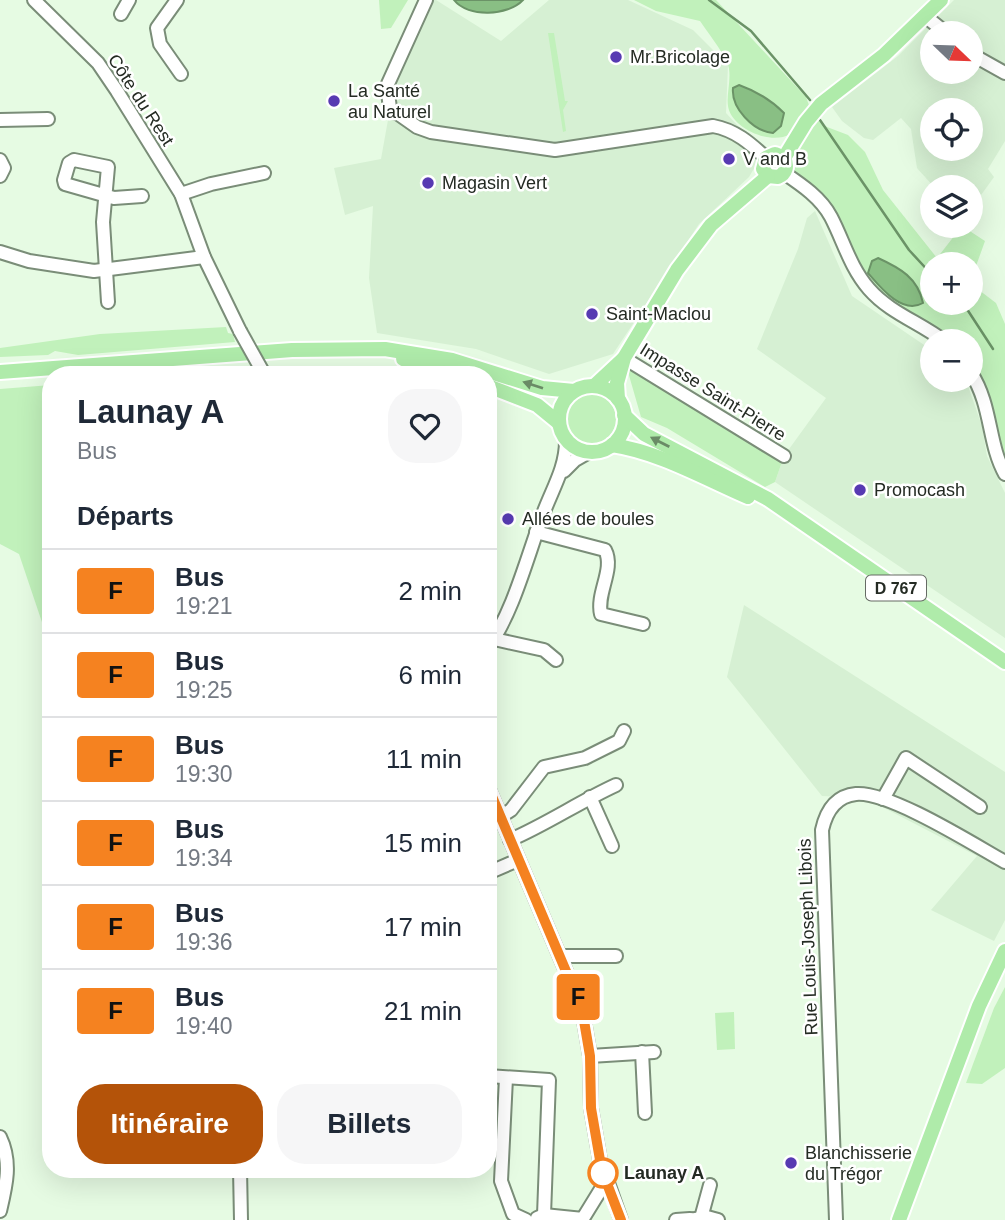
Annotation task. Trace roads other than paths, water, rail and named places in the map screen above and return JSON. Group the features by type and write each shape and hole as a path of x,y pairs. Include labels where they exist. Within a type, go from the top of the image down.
{"main road":[{"path":"497,389 537,405 559,423 566,440 579,450 601,451 612,445 622,432 624,415 618,399 617,383 624,358 698,241 724,213 768,176 778,177 806,121 821,104 884,55 941,0"},
{"path":"768,176 763,165 766,158 775,154 784,166"},
{"path":"357,349 427,366"},
{"path":"80,366 292,350 357,349 384,349 431,355 474,366"},
{"path":"497,373 542,388 573,391 594,386 624,358"},
{"path":"0,372 42,369"},
{"path":"594,386 607,390 618,399"},
{"path":"559,423 562,405 573,391"},
{"name":"D 767","path":"624,415 644,434 747,486 1005,663"},
{"name":"D 767","path":"612,445 659,459 788,514"},
{"path":"899,1220 979,1006 1005,951"}],"street":[{"name":"Côte du Rest","path":"34,0 98,63 181,194 204,257 260,366"},
{"path":"121,13 129,0"},
{"path":"177,0 157,28 160,44 181,74"},
{"path":"426,0 387,86 390,108 417,127 431,132 555,150 718,127 731,131 753,145 766,158"},
{"path":"925,16 931,21"},
{"path":"984,61 1005,73"},
{"path":"0,120 48,119"},
{"path":"0,160 4,168 0,176"},
{"path":"784,166 820,202 830,216 851,265 878,299 889,309 923,329"},
{"path":"181,194 211,184 264,173"},
{"path":"108,302 103,222 107,194 114,198 142,196"},
{"path":"0,252 29,261 94,271 204,257"},
{"name":"Impasse Saint-Pierre","path":"624,358 784,456"},
{"path":"979,392 986,407 999,464 1005,474"},
{"path":"497,628 564,464 566,440"},
{"path":"559,477 575,460 589,452"},
{"path":"536,533 605,550 609,560 600,605 601,614 643,624"},
{"path":"497,644 544,650 556,660"},
{"path":"500,817 511,810 544,767 585,758 620,741 624,731"},
{"path":"883,799 906,758 979,807"},
{"path":"510,840 615,786"},
{"name":"Rue Louis-Joseph Libois","path":"836,1220 822,830 826,813 842,798 865,794 933,821 1005,862"},
{"path":"590,797 612,846"},
{"path":"497,810 582,1009 590,1056 591,1108 606,1181 620,1218"},
{"path":"497,869 518,860"},
{"path":"560,956 616,956"},
{"path":"590,1056 648,1052 645,1113"},
{"path":"497,1077 549,1080 544,1215"},
{"path":"506,1078 501,1181 513,1213 528,1220 544,1215 585,1215 612,1199"},
{"path":"0,1138 8,1157 0,1212"},
{"path":"240,1178 240,1220"},
{"path":"585,1215 606,1181"},
{"path":"694,1219 710,1185"},
{"path":"676,1220 719,1220"}],"waterway":[{"path":"709,0 751,31 810,100"},
{"path":"820,120 909,250 920,262"},
{"path":"971,315 993,349"}],"place":[{"name":"Mr.Bricolage","path":"616,57"},
{"name":"La Santé au Naturel","path":"334,101"},
{"name":"V and B","path":"729,159"},
{"name":"Magasin Vert","path":"428,183"},
{"name":"Saint-Maclou","path":"592,314"},
{"name":"Promocash","path":"860,490"},
{"name":"Allées de boules","path":"508,519"},
{"name":"Blanchisserie du Trégor","path":"791,1163"},
{"name":"Launay A","path":"603,1173"}]}
